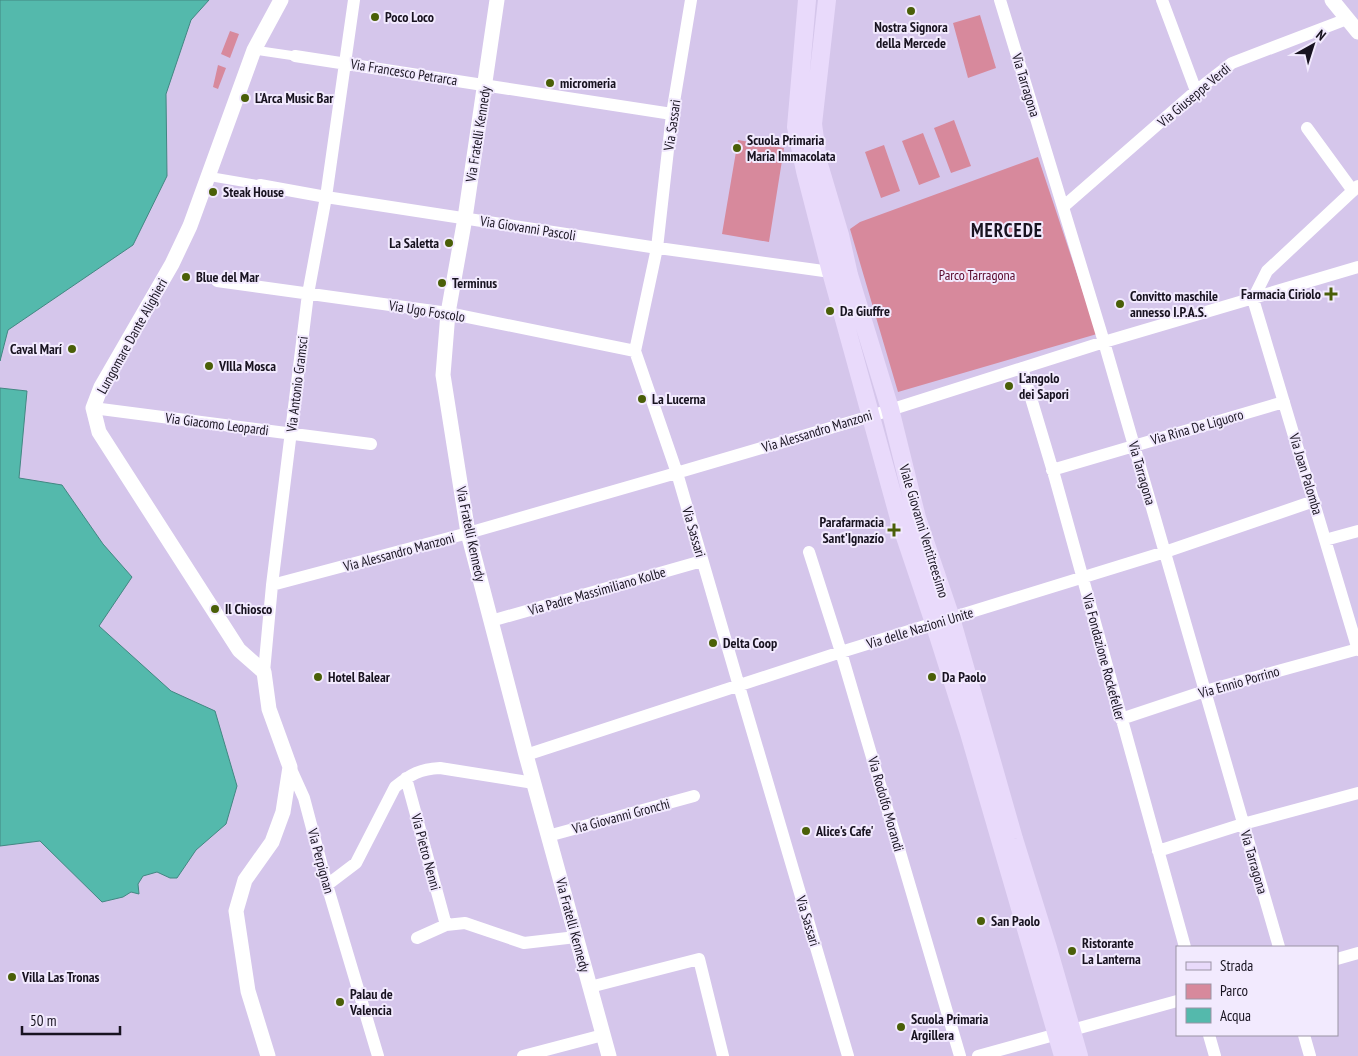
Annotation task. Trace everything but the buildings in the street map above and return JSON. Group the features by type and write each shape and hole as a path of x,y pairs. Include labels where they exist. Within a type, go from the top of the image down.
{"main road":[{"name":"Viale Giovanni Ventitreesimo","path":"807,0 796,126 831,272 871,416 943,621 1064,1033 1079,1056"},
{"name":"Viale Giovanni Ventitreesimo","path":"827,0 812,124 818,161 840,235 849,275 890,409 909,520"},
{"name":"Viale Giovanni Ventitreesimo","path":"1063,1056 1064,1033"}],"street":[{"name":"Lungomare Dante Alighieri","path":"264,672 239,650 99,432 93,408 101,387 172,264 190,226 254,50 281,0"},
{"name":"Via Antonio Gramsci","path":"290,767 269,709 264,672 272,585 308,294 326,197 354,0"},
{"name":"Via Fratelli Kennedy","path":"497,0 486,85 448,313 443,375 468,533 526,755 609,1056"},
{"name":"Via Sassari","path":"691,0 672,114 657,248 635,351 677,473 848,1056"},
{"name":"Via Tarragona","path":"1000,0 1104,342 1278,946"},
{"path":"1162,0 1196,91"},
{"path":"1332,0 1358,32"},
{"name":"Via Giuseppe Verdi","path":"1064,207 1196,91 1232,63 1347,19"},
{"name":"Via Francesco Petrarca","path":"254,50 672,114"},
{"path":"1253,299 1267,271 1355,189 1306,128"},
{"name":"Via Giovanni Pascoli","path":"207,176 326,197 657,248 849,275"},
{"name":"Via Alessandro Manzoni","path":"272,585 468,533 677,473 871,416 1104,342 1358,268"},
{"name":"Via Ugo Foscolo","path":"217,281 448,313 635,351"},
{"name":"Via Joan Palomba","path":"1253,299 1358,650"},
{"name":"Via Fondazione Rockefeller","path":"1022,368 1184,946"},
{"name":"Via Rina De Liguoro","path":"1052,470 1284,402"},
{"name":"Via Giacomo Leopardi","path":"93,408 371,444"},
{"name":"Via delle Nazioni Unite","path":"526,755 841,652 1165,552 1314,501"},
{"path":"1325,540 1358,532"},
{"name":"Via Rodolfo Morandi","path":"809,552 841,652 960,1056"},
{"name":"Via Padre Massimiliano Kolbe","path":"491,620 702,561"},
{"name":"Via Ennio Porrino","path":"1121,719 1205,691 1358,650"},
{"path":"268,1056 248,991 236,911 244,880 272,842 283,812 290,767"},
{"name":"Via Perpignan","path":"290,767 304,798 326,885 378,1056"},
{"path":"326,885 356,863 395,786 424,768 440,768 534,783"},
{"name":"Via Pietro Nenni","path":"406,778 446,925"},
{"path":"1158,851 1243,824 1358,793"},
{"name":"Via Giovanni Gronchi","path":"548,836 694,796"},
{"path":"417,938 446,925 465,923 524,943 576,937"},
{"path":"1338,959 1358,953"},
{"path":"590,987 699,959 723,1056"},
{"path":"978,1056 1176,1001"},
{"path":"523,1056 603,1035"},
{"path":"1209,1036 1215,1056"},
{"path":"1304,1036 1310,1056"}],"green space":[{"path":"980,15 996,68 968,78 953,23"},
{"path":"230,31 239,34 230,58 221,54"},
{"path":"218,65 226,68 218,89 213,87"},
{"path":"954,120 971,166 951,173 934,128"},
{"path":"923,133 940,177 919,185 902,141"},
{"path":"738,140 784,148 769,242 722,234"},
{"path":"884,145 900,191 881,198 865,152"},
{"name":"Parco Tarragona","path":"1038,157 1097,334 898,392 850,229 860,222"}],"water":[{"path":"0,0 209,0 191,20 166,94 167,176 133,245 8,330 0,361"},
{"path":"0,388 27,391 19,478 62,485 103,544 132,577 99,626 171,691 215,711 237,786 226,824 196,850 177,878 170,878 157,872 143,876 138,884 139,894 131,892 123,897 102,902 40,841 0,846"}],"place":[{"name":"Nostra Signora della Mercede","path":"911,11"},
{"name":"Poco Loco","path":"375,17"},
{"name":"micromeria","path":"550,83"},
{"name":"L'Arca Music Bar","path":"245,98"},
{"name":"Scuola Primaria Maria Immacolata","path":"737,148"},
{"name":"Steak House","path":"213,192"},
{"name":"La Saletta","path":"449,243"},
{"name":"Blue del Mar","path":"186,277"},
{"name":"Terminus","path":"442,283"},
{"name":"Farmacia Ciriolo","path":"1331,294"},
{"name":"Convitto maschile annesso I.P.A.S.","path":"1120,304"},
{"name":"Da Giuffre","path":"830,311"},
{"name":"Caval Marí","path":"72,349"},
{"name":"VIlla Mosca","path":"209,366"},
{"name":"L'angolo dei Sapori","path":"1009,386"},
{"name":"La Lucerna","path":"642,399"},
{"name":"Parafarmacia Sant'Ignazío","path":"894,530"},
{"name":"Il Chiosco","path":"215,609"},
{"name":"Delta Coop","path":"713,643"},
{"name":"Hotel Balear","path":"318,677"},
{"name":"Da Paolo","path":"932,677"},
{"name":"Alice's Cafe'","path":"806,831"},
{"name":"San Paolo","path":"981,921"},
{"name":"Ristorante La Lanterna","path":"1072,951"},
{"name":"Villa Las Tronas","path":"12,977"},
{"name":"Palau de Valencia","path":"340,1002"},
{"name":"Scuola Primaria Argillera","path":"901,1027"}],"district":[{"name":"MERCEDE","path":"1007,230"}]}
